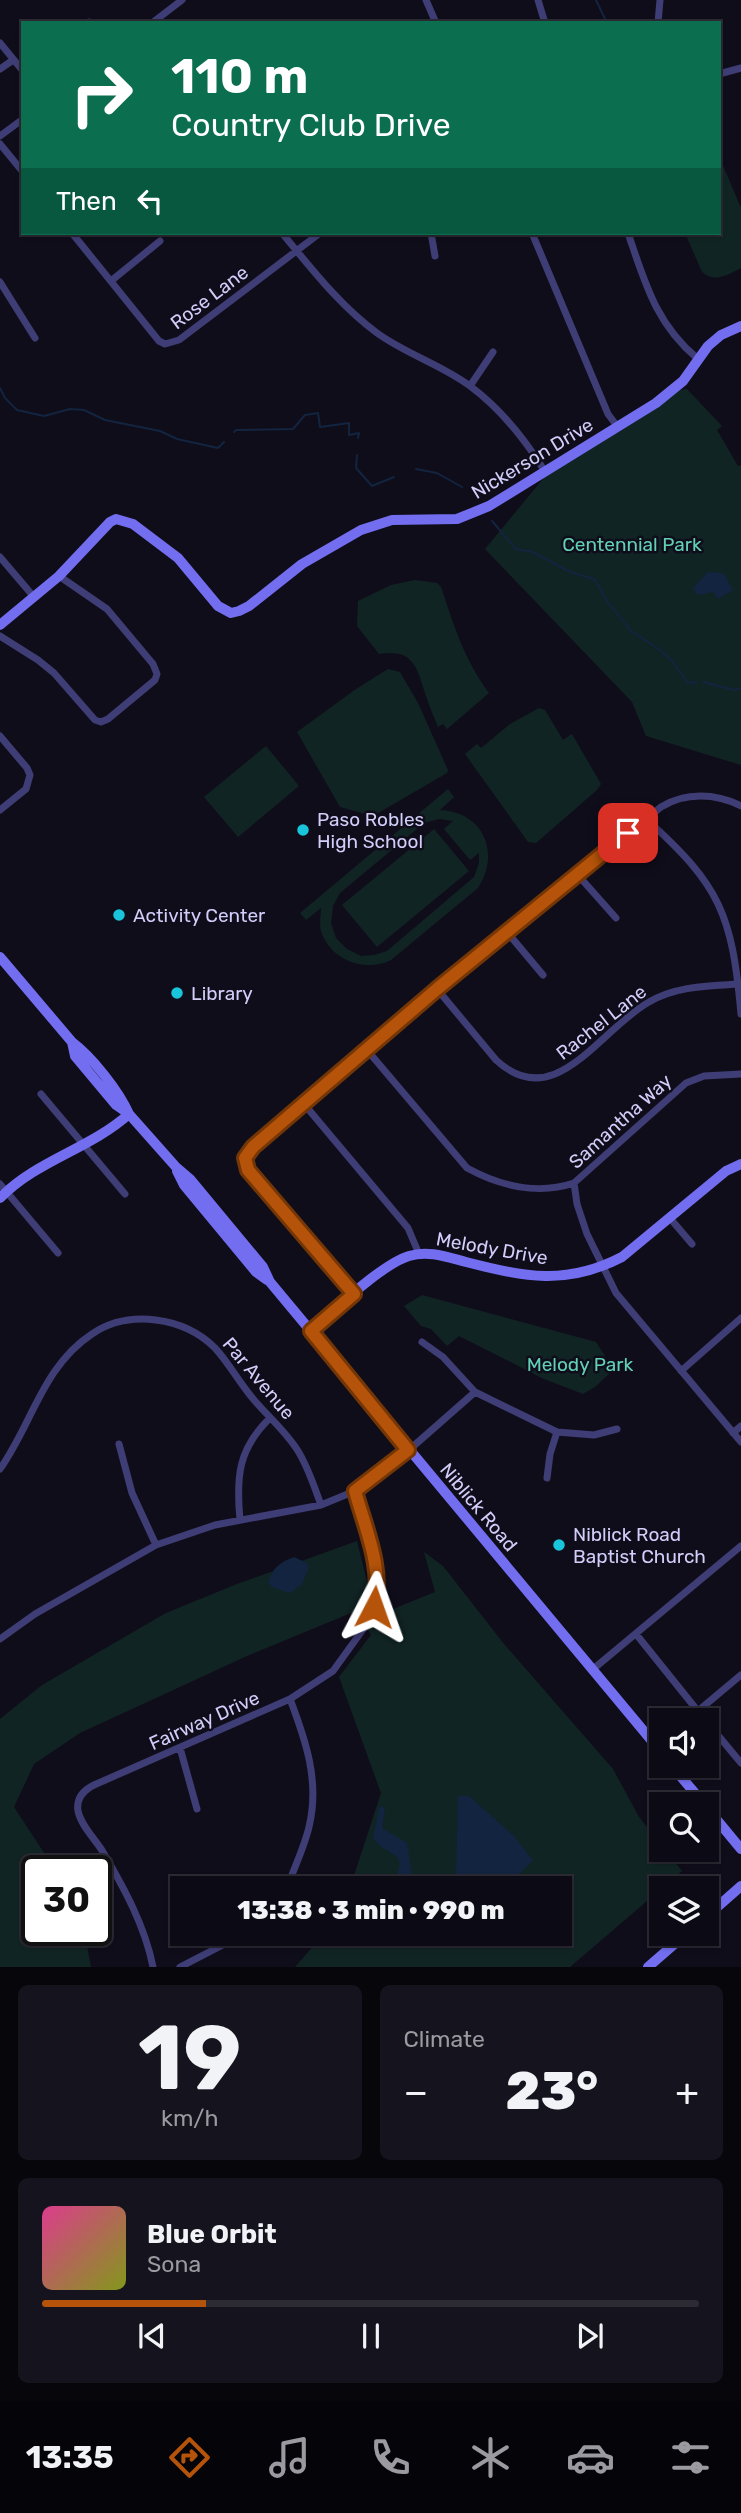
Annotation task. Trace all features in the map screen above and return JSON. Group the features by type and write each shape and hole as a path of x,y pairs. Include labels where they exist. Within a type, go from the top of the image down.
{"street":[{"path":"426,0 435,21"},
{"path":"538,0 544,21"},
{"path":"658,21 660,0"},
{"path":"154,21 177,2"},
{"path":"0,43 21,69"},
{"path":"0,69 13,60"},
{"path":"721,73 741,68"},
{"path":"0,136 21,120"},
{"path":"0,144 21,170"},
{"name":"Rose Lane","path":"74,235 159,341 165,344 173,344 317,235"},
{"path":"284,235 356,317 394,345 470,386 498,410 516,430 544,470"},
{"path":"431,235 435,256"},
{"path":"533,235 608,414 617,426"},
{"path":"629,235 659,313 678,342 698,359"},
{"path":"111,281 160,241"},
{"path":"0,282 35,338"},
{"name":"Nickerson Drive","path":"59,576 110,522 116,519 133,524 178,558 218,606 231,613 249,606 302,564 361,530 392,520 437,521 469,516 489,506 673,390 721,335 741,326"},
{"path":"470,386 493,352"},
{"path":"0,557 34,597"},
{"path":"0,625 59,576 107,609 153,664 157,674 155,681 102,722 94,720 54,673 0,636"},
{"path":"0,736 30,775 26,789 0,810"},
{"path":"354,1294 246,1164 248,1152 437,989 670,802 688,797 712,796 741,806"},
{"path":"646,819 693,863 713,891 729,928 741,1014"},
{"path":"577,874 616,918"},
{"path":"507,932 543,975"},
{"name":"Niblick Road","path":"0,957 72,1042 82,1050 124,1102 129,1114 190,1179 408,1450 649,1738"},
{"name":"Rachel Lane","path":"437,989 507,1070 519,1077 545,1079 569,1067 649,1001 685,988 738,984"},
{"name":"Samantha Way","path":"367,1050 467,1168 525,1188 555,1189 574,1183 686,1083 704,1076 741,1074"},
{"path":"41,1094 125,1194"},
{"path":"304,1104 408,1228 419,1254"},
{"path":"58,1253 2,1191 36,1169 111,1130 129,1114"},
{"name":"Melody Drive","path":"311,1331 354,1294 407,1256 436,1254 532,1276 558,1277 602,1267 622,1257 726,1171 741,1164"},
{"path":"574,1183 580,1214 616,1293 741,1442"},
{"path":"669,1217 692,1244"},
{"path":"681,1371 741,1318"},
{"name":"Par Avenue","path":"0,1469 52,1374 92,1333 120,1322 147,1319 166,1321 201,1336 225,1360 250,1396 298,1450 321,1505"},
{"path":"422,1342 443,1357 475,1392 557,1432 594,1435 617,1429"},
{"path":"0,1639 35,1614 156,1545 215,1524 321,1505 355,1491 408,1450 475,1392"},
{"path":"240,1520 239,1468 245,1449 270,1418"},
{"path":"733,1433 741,1426"},
{"path":"547,1478 550,1454 557,1432"},
{"path":"120,1444 132,1493 156,1545"},
{"name":"Fairway Drive","path":"153,1967 134,1909 79,1814 79,1800 84,1791 94,1785 290,1699 333,1671 354,1644 374,1607 378,1584 355,1491"},
{"path":"592,1670 741,1546"},
{"path":"636,1634 696,1708"},
{"path":"702,1708 741,1675"},
{"path":"290,1699 306,1741 313,1779 310,1824 290,1876"},
{"path":"719,1737 741,1763"},
{"path":"180,1748 197,1809"},
{"path":"682,1778 694,1792"},
{"path":"719,1822 741,1849"},
{"path":"719,1905 741,1886"},
{"path":"180,1967 221,1946"},
{"path":"648,1967 672,1946"}],"green space":[{"path":"721,161 741,208 741,268 716,277 702,272 686,235 721,235"},
{"name":"Centennial Park","path":"687,389 722,426 717,430 738,466 741,465 741,765 646,736 632,702 485,549 557,462 672,391"},
{"path":"415,580 437,583 441,587 466,655 489,693 447,729 443,724 438,727 412,662 400,654 379,654 357,626 358,601 391,585"},
{"path":"388,669 400,672 418,703 448,770 373,816 340,807 297,732"},
{"path":"539,708 545,710 563,740 572,734 601,784 536,843 528,842 465,754 477,744 481,748 510,724"},
{"path":"266,746 299,786 238,837 204,797"},
{"path":"448,789 454,797 440,810 455,812 467,818 484,836 488,861 478,888 391,960 370,965 340,956 332,950 320,928 321,908 306,920 300,913","holes":["439,819 453,821 444,829 470,860 479,853 474,877 387,951 361,956 347,949 336,938 331,923 333,906 340,893 424,823"]},
{"path":"434,829 469,871 377,947 342,905"},
{"name":"Melody Park","path":"422,1295 596,1342 605,1356 609,1374 583,1394 544,1379 459,1336 447,1346 431,1329 421,1326 404,1306"},
{"path":"357,1541 369,1590 393,1609 435,1592 424,1552 443,1566 504,1644 613,1769 639,1817 649,1830 649,1862 675,1862 682,1871 676,1876 649,1876 649,1899 570,1967 295,1967 313,1946 572,1946 572,1876 354,1876 381,1793 339,1677 371,1635 356,1611 247,1656 80,1733 34,1764 14,1807 46,1855 21,1855 21,1946 87,1946 91,1967 0,1967 0,1719 42,1685 166,1613"}],"water":[{"path":"708,572 723,573 733,590 718,599 713,592 697,595 693,588"},
{"path":"294,1557 307,1563 309,1567 302,1584 290,1593 272,1587 268,1582 275,1569"},
{"path":"458,1796 469,1796 514,1836 533,1860 516,1876 456,1875"},
{"path":"382,1806 385,1809 382,1828 407,1843 412,1876 399,1876 400,1864 397,1857 373,1838 379,1808"}],"waterway":[{"path":"596,0 606,21"},
{"path":"0,388 5,398 17,410 44,416 70,409 84,410 105,420 160,431 177,439 218,448 224,442"},
{"path":"234,432 293,429 305,415 318,413 320,427 349,423 349,435 359,433 358,438"},
{"path":"357,455 356,468 372,486 394,477"},
{"path":"416,469 437,473 462,487"},
{"path":"492,521 516,549 533,552 570,572 594,579 630,630 660,650 688,683 696,682"},
{"path":"703,682 734,690 741,688"}],"place":[{"name":"Paso Robles High School","path":"303,830"},
{"name":"Activity Center","path":"119,915"},
{"name":"Library","path":"177,993"},
{"name":"Niblick Road Baptist Church","path":"559,1545"}],"route":[{"path":"374,1607 378,1584 376,1569 355,1491 408,1450 311,1331 354,1294 248,1170 245,1158 253,1147 437,989 628,833"}]}
